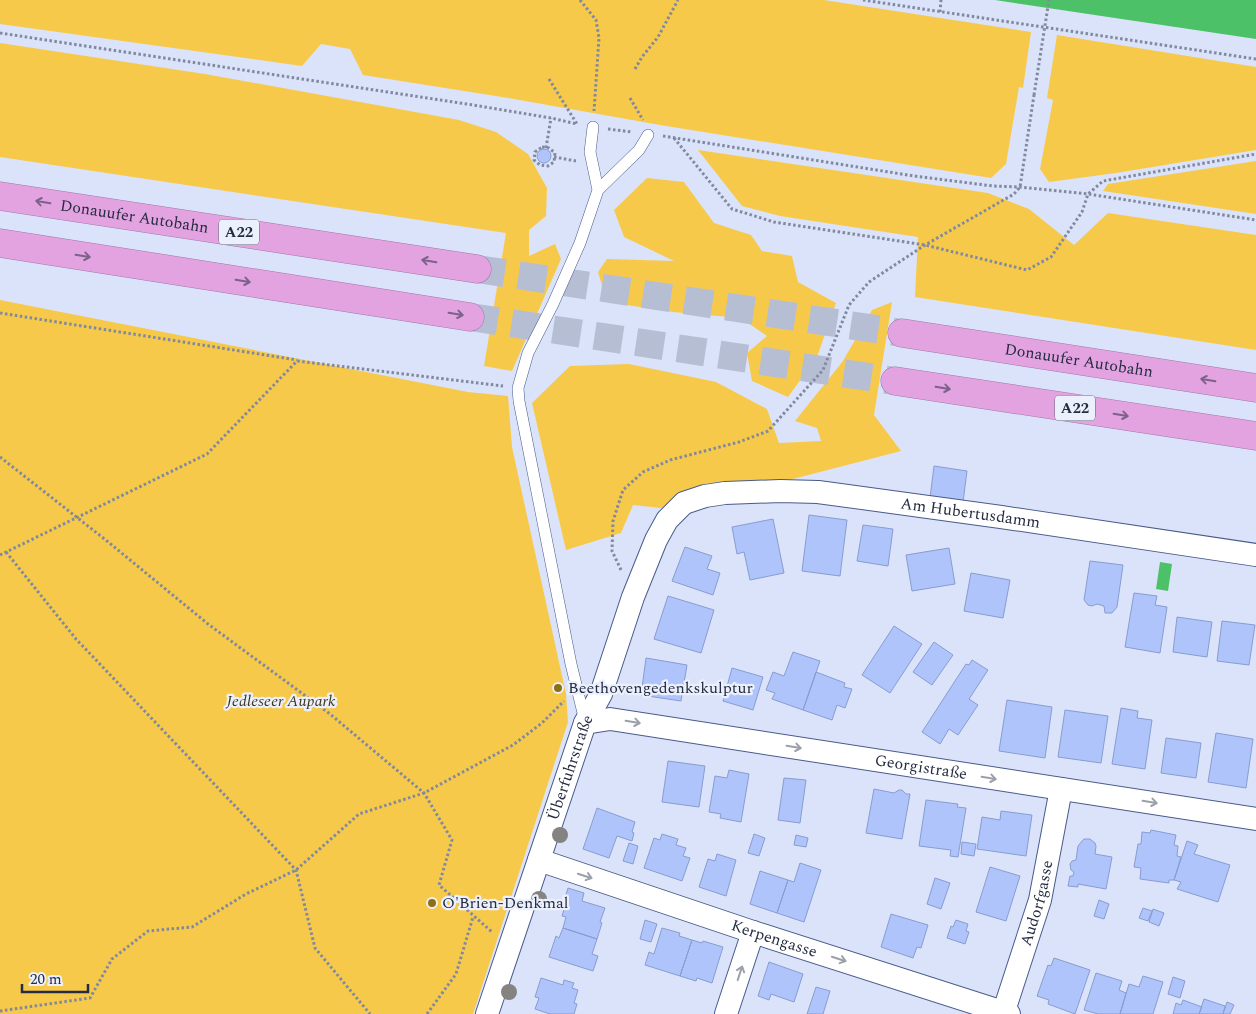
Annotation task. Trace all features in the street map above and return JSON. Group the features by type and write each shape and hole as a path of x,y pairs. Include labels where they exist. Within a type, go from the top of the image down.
{"highway":[{"name":"Donauufer Autobahn","path":"0,196 477,269"},
{"path":"0,243 470,317"},
{"name":"Donauufer Autobahn","path":"902,333 1256,388"},
{"name":"A22","path":"894,381 1256,436"}],"street":[{"name":"Am Hubertusdamm","path":"684,502 724,493 818,492 1001,516 1256,555"},
{"name":"Überfuhrstraße","path":"487,1014 585,722 600,694 633,597 656,540 667,520 684,502"},
{"name":"Georgistraße","path":"585,722 610,719 1256,819"},
{"name":"Audorfgasse","path":"1005,1013 1040,900 1061,789"},
{"name":"Kerpengasse","path":"539,860 753,932 1005,1013"},
{"path":"726,1014 753,932"}],"lane":[{"path":"593,127 590,152 598,190"},
{"path":"585,722 518,388 528,353 580,243 598,190 639,150 648,135"}],"path":[{"path":"580,0 596,20 599,38 593,127"},
{"path":"635,69 658,37 678,0"},
{"path":"862,0 1256,60"},
{"path":"940,12 942,0"},
{"path":"633,597 612,551 613,521 622,490 643,472 670,460 739,442 768,431 823,370 849,305 869,282 925,245 1014,194 1020,187 1049,0"},
{"path":"0,33 473,105 593,127 673,137 914,176 993,186 1088,194 1256,220"},
{"path":"549,78 577,124"},
{"path":"630,98 644,122 648,135"},
{"path":"546,148 551,118"},
{"path":"673,137 732,209 774,222 925,245 1027,270 1050,256 1082,212 1088,194 1103,181 1256,154"},
{"path":"542,147 546,148 549,148 555,154 554,162 548,166 540,165 534,160 535,152 542,147"},
{"path":"0,313 298,361 518,388"},
{"path":"0,555 207,454 298,361"},
{"path":"0,457 208,624 330,714 424,794 452,840 439,885 510,947"},
{"path":"6,552 76,639 296,870 315,948 370,1014"},
{"path":"0,1011 90,998 112,959 148,932 192,927 246,894 296,870 358,814 424,794 512,745 542,722 577,688"},
{"path":"427,1014 456,974 474,917"}],"green space":[{"path":"0,0 824,0 1031,32 1023,88 1019,87 1006,164 991,178 363,75 350,49 321,44 302,66 0,24"},
{"path":"1057,35 1256,67 1256,150 1049,182 1040,169 1053,100 1047,98"},
{"path":"0,43 205,74 459,120 496,132 528,154 547,188 546,216 529,230 529,256 555,244 561,259 512,371 484,366 506,233 0,157"},
{"path":"698,150 988,193 1029,209 1074,245 1108,213 1256,235 1256,350 915,297 918,237 780,216 742,206"},
{"path":"1256,161 1256,214 1103,191 1108,184"},
{"path":"647,178 684,182 714,223 751,235 762,251 792,256 798,282 836,303 817,357 788,397 752,381 747,353 767,336 741,318 673,312 607,302 598,272 607,259 674,261 624,237 614,210"},
{"name":"Jedleseer Aupark","path":"0,300 468,392 508,396 512,447 566,694 568,722 473,1014 0,1014"},
{"path":"892,302 874,415 901,451 789,480 707,483 661,508 633,505 621,533 566,550 532,403 570,366 629,364 716,382 767,409 779,443 821,441 817,428 795,421 843,361 872,310"}],"shaded area":[{"path":"995,0 1256,0 1256,39"},
{"path":"1160,562 1172,564 1168,591 1156,589"}],"building":[{"path":"544,149 549,151 551,156 549,161 544,163 539,161 537,156 539,151"},
{"path":"934,466 967,471 963,502 930,498"},
{"path":"809,515 847,520 840,576 802,571"},
{"path":"773,519 784,573 750,580 744,552 737,554 732,527"},
{"path":"863,525 893,529 888,566 857,561"},
{"path":"685,547 712,556 707,569 720,573 713,595 672,581"},
{"path":"949,548 955,584 912,591 906,555"},
{"path":"1090,561 1123,565 1117,607 1112,613 1105,613 1104,606 1097,604 1088,605 1084,600"},
{"path":"971,573 1010,580 1003,618 964,611"},
{"path":"1134,593 1157,596 1155,605 1167,607 1160,653 1125,647"},
{"path":"668,596 714,610 701,653 654,639"},
{"path":"1177,617 1212,622 1207,657 1173,652"},
{"path":"1222,621 1255,625 1249,665 1217,661"},
{"path":"894,626 922,644 890,693 862,675"},
{"path":"934,642 953,655 932,685 913,672"},
{"path":"793,652 820,661 803,710 772,699 775,693 766,690 773,672 784,676"},
{"path":"646,658 687,665 681,701 641,695"},
{"path":"972,660 988,670 969,699 978,705 958,735 949,729 940,744 922,732 966,664 969,665"},
{"path":"732,668 763,677 753,710 723,701"},
{"path":"816,672 845,683 844,687 852,689 845,708 837,705 832,720 803,710"},
{"path":"1007,700 1052,707 1045,758 999,751"},
{"path":"1121,708 1138,711 1137,718 1152,720 1145,769 1112,764"},
{"path":"1065,710 1108,716 1101,763 1058,757"},
{"path":"1216,733 1253,739 1246,788 1208,782"},
{"path":"1166,738 1201,743 1196,778 1161,773"},
{"path":"668,761 705,766 699,807 662,802"},
{"path":"729,770 749,774 741,822 720,818 721,814 709,812 715,776 727,778"},
{"path":"784,778 806,780 800,823 778,820"},
{"path":"874,789 894,793 902,790 906,794 910,794 902,839 866,833"},
{"path":"926,800 958,804 957,807 966,808 958,857 950,856 951,850 919,846"},
{"path":"597,808 635,822 632,841 617,836 609,858 583,849"},
{"path":"1001,811 1032,815 1026,856 977,849 982,817 1000,820"},
{"path":"1151,830 1176,835 1174,845 1178,846 1177,856 1181,857 1174,880 1169,880 1169,883 1140,879 1141,868 1134,867 1138,844 1141,844 1142,832 1150,833"},
{"path":"662,834 678,839 676,845 686,848 683,856 690,858 682,881 644,868 654,838 660,840"},
{"path":"754,834 765,838 759,856 748,853"},
{"path":"796,835 808,838 806,847 794,845"},
{"path":"1084,839 1090,839 1095,843 1095,854 1112,857 1106,889 1078,884 1078,887 1068,886 1070,876 1073,876 1074,872 1071,870 1070,864 1076,860 1078,846"},
{"path":"1187,841 1198,845 1194,854 1230,865 1218,902 1177,889 1181,882 1174,880"},
{"path":"962,842 976,844 974,856 961,854"},
{"path":"629,843 638,846 633,864 623,861"},
{"path":"717,854 736,860 726,896 699,887 708,859 715,861"},
{"path":"800,863 821,870 804,922 777,913 788,880 794,882"},
{"path":"990,867 1020,876 1006,921 976,912"},
{"path":"760,871 788,880 777,913 750,904"},
{"path":"935,878 950,883 941,909 927,904"},
{"path":"568,888 584,893 582,901 605,908 597,939 563,928 566,917 562,916 568,896 566,895"},
{"path":"1099,900 1109,904 1104,919 1094,916"},
{"path":"1143,908 1152,911 1148,921 1139,918"},
{"path":"1153,909 1164,913 1159,926 1149,922"},
{"path":"891,914 928,925 921,948 917,947 913,958 881,947"},
{"path":"645,920 657,924 651,942 640,939"},
{"path":"956,920 968,924 966,931 969,932 965,944 947,938 951,926 953,927"},
{"path":"563,928 597,939 592,954 598,956 593,971 549,957 556,936 559,938"},
{"path":"662,928 680,933 679,936 692,940 680,976 645,965 649,952 654,954"},
{"path":"692,940 723,947 712,983 697,978 696,981 680,976"},
{"path":"1054,958 1090,970 1075,1014 1048,1004 1049,1000 1037,996 1048,965 1051,966"},
{"path":"769,962 803,974 794,1002 771,994 769,1000 758,996"},
{"path":"1096,973 1122,981 1119,990 1126,993 1120,1014 1098,1014 1084,1010"},
{"path":"1143,976 1163,982 1153,1014 1120,1014 1129,984 1139,987"},
{"path":"1173,977 1185,981 1180,998 1168,994"},
{"path":"541,978 563,985 564,980 574,983 572,988 578,990 574,1003 577,1004 574,1014 550,1014 535,1009 539,998 535,997"},
{"path":"816,987 830,991 823,1014 807,1014"},
{"path":"1204,999 1225,1006 1223,1014 1199,1014"},
{"path":"1183,1000 1202,1007 1199,1014 1173,1014 1176,1003 1181,1005"},
{"path":"1227,1002 1234,1005 1230,1014 1223,1014"}],"tunnel":[{"path":"477,269 902,333"},
{"path":"470,317 895,381"}],"place":[{"name":"Beethovengedenkskulptur","path":"558,688"},
{"name":"O'Brien-Denkmal","path":"432,903"}]}
